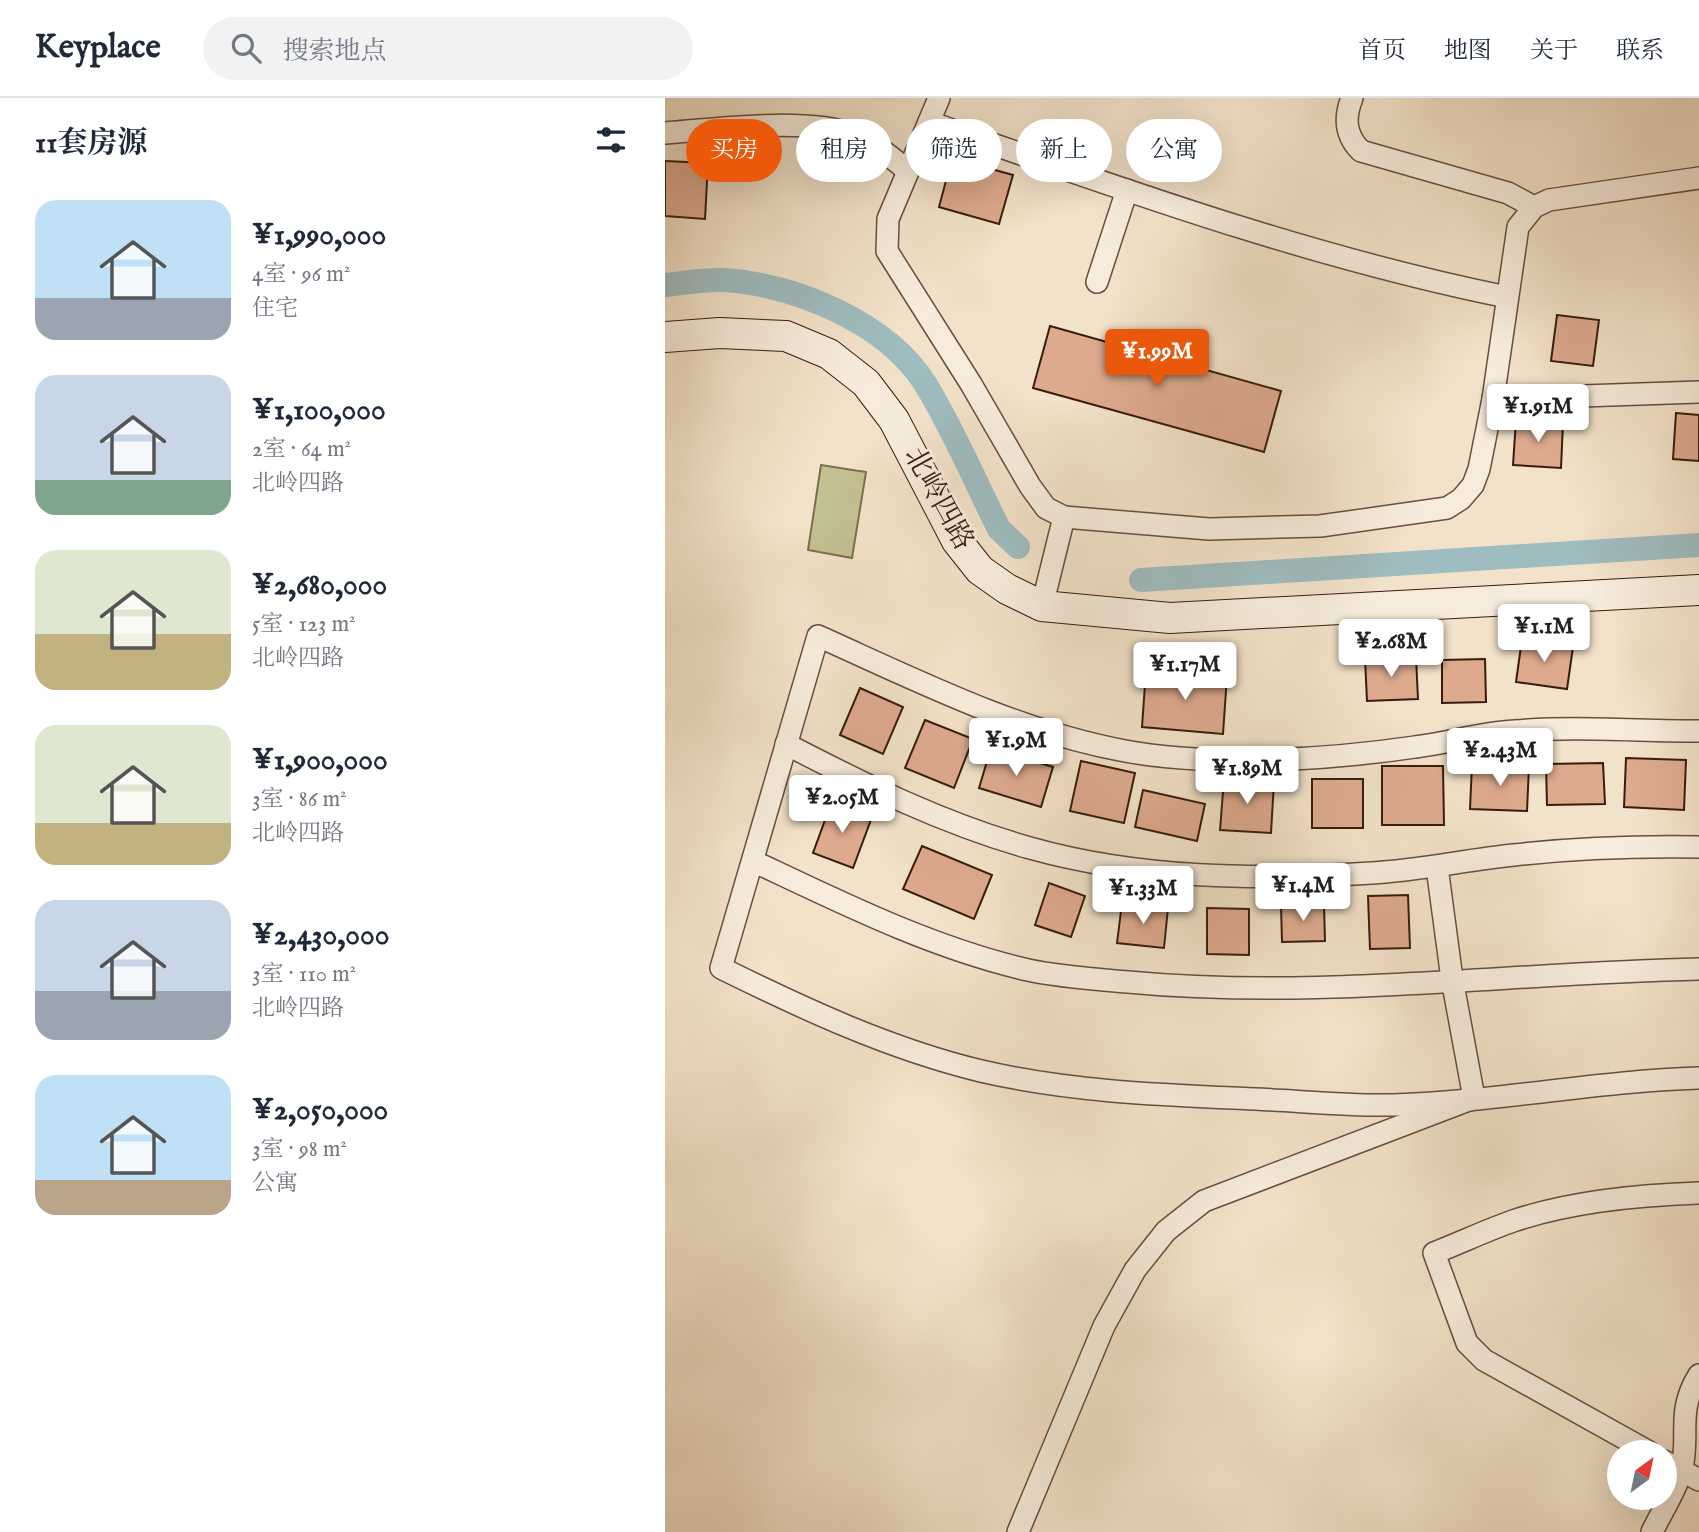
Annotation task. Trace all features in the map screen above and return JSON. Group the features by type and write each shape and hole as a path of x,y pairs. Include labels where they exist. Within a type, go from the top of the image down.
{"street":[{"path":"930,119 939,98"},
{"path":"1352,98 1347,110 1347,129 1352,142 1361,150 1508,194 1534,207"},
{"path":"665,133 741,126 820,128 852,134 879,147 906,169"},
{"path":"1002,147 1127,190 1406,277 1507,297"},
{"path":"906,176 888,219 887,251 1046,508 1064,517 1209,529 1320,526 1447,508 1461,499 1473,485 1493,399 1518,227 1534,207 1549,200 1699,178"},
{"path":"1097,282 1127,190"},
{"name":"北岭四路","path":"665,337 720,333 786,337 829,354 866,383 894,420 957,541 980,570 1007,590 1042,606 1096,614 1170,618 1699,590"},
{"path":"1493,399 1699,392"},
{"path":"1042,606 1064,517"},
{"path":"1699,731 1515,730 1363,754 1276,758 1202,758 1126,751 1052,734 968,704 818,636 721,968 804,1009 887,1041 980,1070 1088,1088 1163,1095 1392,1105 1602,1084 1699,1078"},
{"path":"786,744 890,798 1030,848 1110,864 1179,873 1265,877 1437,867 1511,855 1605,846 1699,846"},
{"path":"753,861 846,905 925,937 984,959 1031,971 1203,988 1282,989 1699,969"},
{"path":"1437,867 1452,979 1474,1098"},
{"path":"1018,1532 1104,1326 1135,1270 1166,1231 1204,1201 1474,1098"},
{"path":"1627,1440 1484,1360 1467,1343 1434,1253 1515,1220 1586,1204 1660,1194 1699,1193"},
{"path":"1652,1532 1682,1471 1683,1419 1690,1388 1699,1375"}],"shaded area":[{"path":"821,465 866,472 852,558 808,550"}],"building":[{"path":"665,161 686,162 686,182 707,182 705,219 665,216"},
{"path":"1002,172 1013,175 999,224 939,207 946,182 1002,182"},
{"path":"1557,315 1599,320 1593,366 1551,361"},
{"path":"1050,326 1281,391 1264,452 1033,388"},
{"path":"1676,413 1699,415 1699,461 1673,459"},
{"path":"1516,420 1563,423 1561,468 1513,465"},
{"path":"1522,639 1573,647 1567,689 1516,682"},
{"path":"1416,657 1418,699 1367,701 1365,659"},
{"path":"1485,659 1486,702 1442,703 1442,660"},
{"path":"1146,670 1227,676 1223,734 1142,727"},
{"path":"860,688 903,707 883,754 840,735"},
{"path":"925,720 973,739 954,788 905,768"},
{"path":"991,748 1053,767 1041,807 979,788"},
{"path":"1626,758 1686,760 1684,810 1624,807"},
{"path":"1081,761 1135,773 1124,823 1070,811"},
{"path":"1603,763 1605,804 1547,805 1546,764"},
{"path":"1472,764 1529,766 1527,811 1470,809"},
{"path":"1382,766 1443,766 1444,825 1382,825"},
{"path":"1224,779 1274,782 1271,833 1220,830"},
{"path":"1312,779 1363,779 1363,828 1312,828"},
{"path":"1143,790 1205,804 1197,841 1135,827"},
{"path":"832,801 872,817 853,868 813,853"},
{"path":"922,846 992,875 974,919 903,889"},
{"path":"1049,883 1085,896 1071,937 1035,925"},
{"path":"1408,895 1410,948 1370,949 1368,896"},
{"path":"1122,903 1168,908 1164,948 1117,943"},
{"path":"1324,904 1325,941 1282,942 1281,906"},
{"path":"1207,908 1249,909 1249,955 1207,954"}],"waterway":[{"path":"665,285 724,280 780,289 837,311 888,343 909,363 926,385 999,529 1018,547"},
{"path":"1141,580 1699,545"}]}
